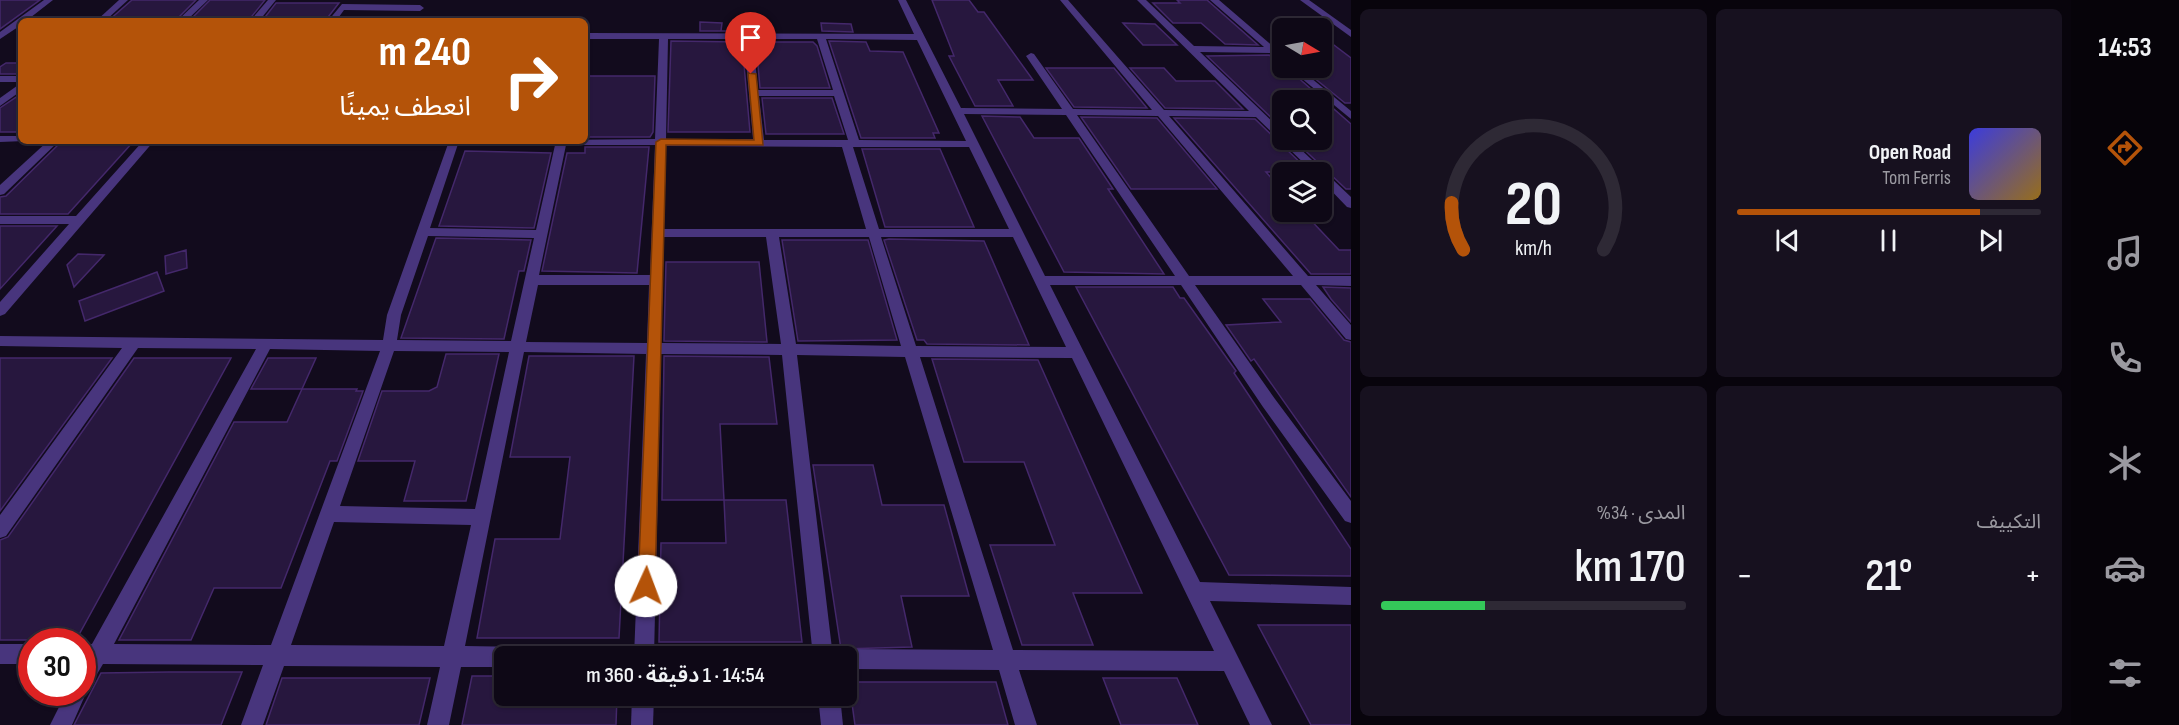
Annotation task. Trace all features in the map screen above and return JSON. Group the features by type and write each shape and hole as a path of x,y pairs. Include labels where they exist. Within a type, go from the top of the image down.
{"street":[{"path":"26,18 50,0"},
{"path":"103,18 124,0"},
{"path":"185,18 204,0"},
{"path":"257,18 272,0"},
{"path":"902,0 1261,725"},
{"path":"1064,0 1351,335"},
{"path":"1141,0 1272,127"},
{"path":"1214,0 1272,49"},
{"path":"1304,0 1351,34"},
{"path":"334,18 342,7 420,8 414,18"},
{"path":"0,37 18,24"},
{"path":"588,36 920,37"},
{"path":"644,646 664,36"},
{"path":"748,36 759,143"},
{"path":"0,37 18,37"},
{"path":"821,37 874,233 1026,725"},
{"path":"1192,49 1272,50"},
{"path":"1031,56 1269,403 1351,515"},
{"path":"1306,78 1349,113"},
{"path":"0,79 18,79"},
{"path":"0,104 18,89"},
{"path":"753,93 838,93"},
{"path":"958,111 1258,114"},
{"path":"0,139 18,139"},
{"path":"588,141 973,144"},
{"path":"0,191 51,144"},
{"path":"0,311 146,144"},
{"path":"252,725 389,345 394,315 453,144"},
{"path":"438,725 560,144"},
{"path":"1296,150 1308,162"},
{"path":"1332,183 1346,194 1351,204"},
{"path":"0,220 79,220"},
{"path":"422,232 541,234"},
{"path":"772,233 789,350 822,646"},
{"path":"658,234 1017,233"},
{"path":"532,280 656,280"},
{"path":"1040,280 1351,281"},
{"path":"0,341 1075,353"},
{"path":"0,530 134,342"},
{"path":"96,643 266,344"},
{"path":"328,514 482,517"},
{"path":"1196,591 1351,596"},
{"path":"0,654 18,654"},
{"path":"96,654 494,657"},
{"path":"857,659 1230,661"},
{"path":"61,725 70,706"},
{"path":"642,725 643,706"},
{"path":"830,706 832,725"}],"building":[{"path":"0,0 40,0 0,29"},
{"path":"132,0 196,0 178,18 111,18"},
{"path":"210,0 265,0 250,18 192,18"},
{"path":"932,0 969,0 978,12 984,12 1033,80 998,80 1013,106 975,106 949,56 954,56"},
{"path":"1177,0 1207,0 1258,45 1225,44 1201,23 1173,23 1153,3 1180,3"},
{"path":"276,3 339,3 327,18 264,18"},
{"path":"700,22 722,23 721,31 700,31"},
{"path":"821,23 851,24 853,32 822,31"},
{"path":"1123,23 1155,24 1177,45 1143,45"},
{"path":"671,41 742,42 750,132 668,132"},
{"path":"829,41 866,42 870,51 903,52 939,133 933,133 935,138 861,138"},
{"path":"756,42 813,42 817,46 830,88 760,88"},
{"path":"1332,44 1351,58 1351,103 1345,103 1332,90 1314,78 1332,78"},
{"path":"1269,55 1272,57 1272,78 1298,78 1312,90 1272,90 1272,118 1207,56"},
{"path":"6,63 18,63 18,74 0,74 0,67"},
{"path":"1046,68 1114,68 1147,108 1074,107"},
{"path":"1130,68 1164,68 1176,81 1215,81 1243,109 1165,108"},
{"path":"588,76 655,76 653,132 650,137 588,137"},
{"path":"18,96 18,132 0,132 0,108"},
{"path":"762,98 832,98 844,134 766,134"},
{"path":"1332,107 1351,124 1351,189 1346,189 1332,176 1332,162 1317,162 1305,150 1332,150"},
{"path":"982,116 1020,117 1034,138 1079,138 1113,189 1108,189 1164,274 1064,272"},
{"path":"1081,117 1157,118 1217,189 1131,189"},
{"path":"1174,118 1255,119 1272,135 1272,150 1287,150 1300,162 1272,162 1272,172 1266,172 1272,179 1272,222 1312,222 1339,250 1351,250 1351,274 1311,274"},
{"path":"59,144 131,144 68,214 0,214 0,197 6,196"},
{"path":"585,147 649,147 637,273 542,271 567,153 585,153"},
{"path":"862,149 940,149 974,227 885,227"},
{"path":"465,151 551,153 534,228 439,226"},
{"path":"0,226 57,226 0,289"},
{"path":"436,238 531,240 524,271 519,271 504,339 401,338"},
{"path":"782,240 868,240 897,340 798,341"},
{"path":"884,240 984,241 1029,345 927,344 924,340 917,340"},
{"path":"186,250 187,268 166,274 165,256"},
{"path":"78,254 104,255 74,287 67,265"},
{"path":"666,262 759,262 767,342 664,341"},
{"path":"157,272 164,291 85,321 79,301"},
{"path":"1076,287 1173,287 1180,298 1184,298 1236,371 1234,373 1351,549 1351,576 1229,575"},
{"path":"1323,287 1351,288 1351,322 1331,299"},
{"path":"1263,299 1310,299 1344,340 1351,342 1351,497 1254,359 1251,361 1226,325 1281,322"},
{"path":"446,354 499,354 466,501 404,501 415,461 358,461 382,391 429,391 437,387"},
{"path":"529,356 634,356 619,638 477,638 495,539 560,539 570,457 510,457"},
{"path":"664,356 769,357 777,424 720,424 724,500 662,500"},
{"path":"0,358 112,358 0,511"},
{"path":"134,358 231,358 83,628 18,628 18,640 0,640 0,540 8,537"},
{"path":"268,358 316,358 302,389 251,389"},
{"path":"932,359 1038,360 1142,593 1073,593 1093,645 1022,645 990,545 1055,545 1024,462 964,462"},
{"path":"302,389 357,389 356,391 363,391 337,461 330,461 281,588 214,588 191,640 119,640 234,422 287,422"},
{"path":"813,465 873,465 882,505 944,505 969,596 901,596 912,647 857,649 857,646 841,646"},
{"path":"724,500 786,500 802,642 659,642 661,543 726,543"},
{"path":"1258,625 1351,625 1351,725 1311,725"},
{"path":"242,672 221,725 74,725 84,706 96,706 96,683 101,673"},
{"path":"472,676 494,676 494,706 617,706 616,725 462,725"},
{"path":"282,678 430,678 419,725 266,725"},
{"path":"1103,678 1177,678 1198,725 1121,725"},
{"path":"857,682 996,682 1008,725 855,725 852,706 857,706"}],"route":[{"path":"646,586 661,142 759,143 751,74"}]}
